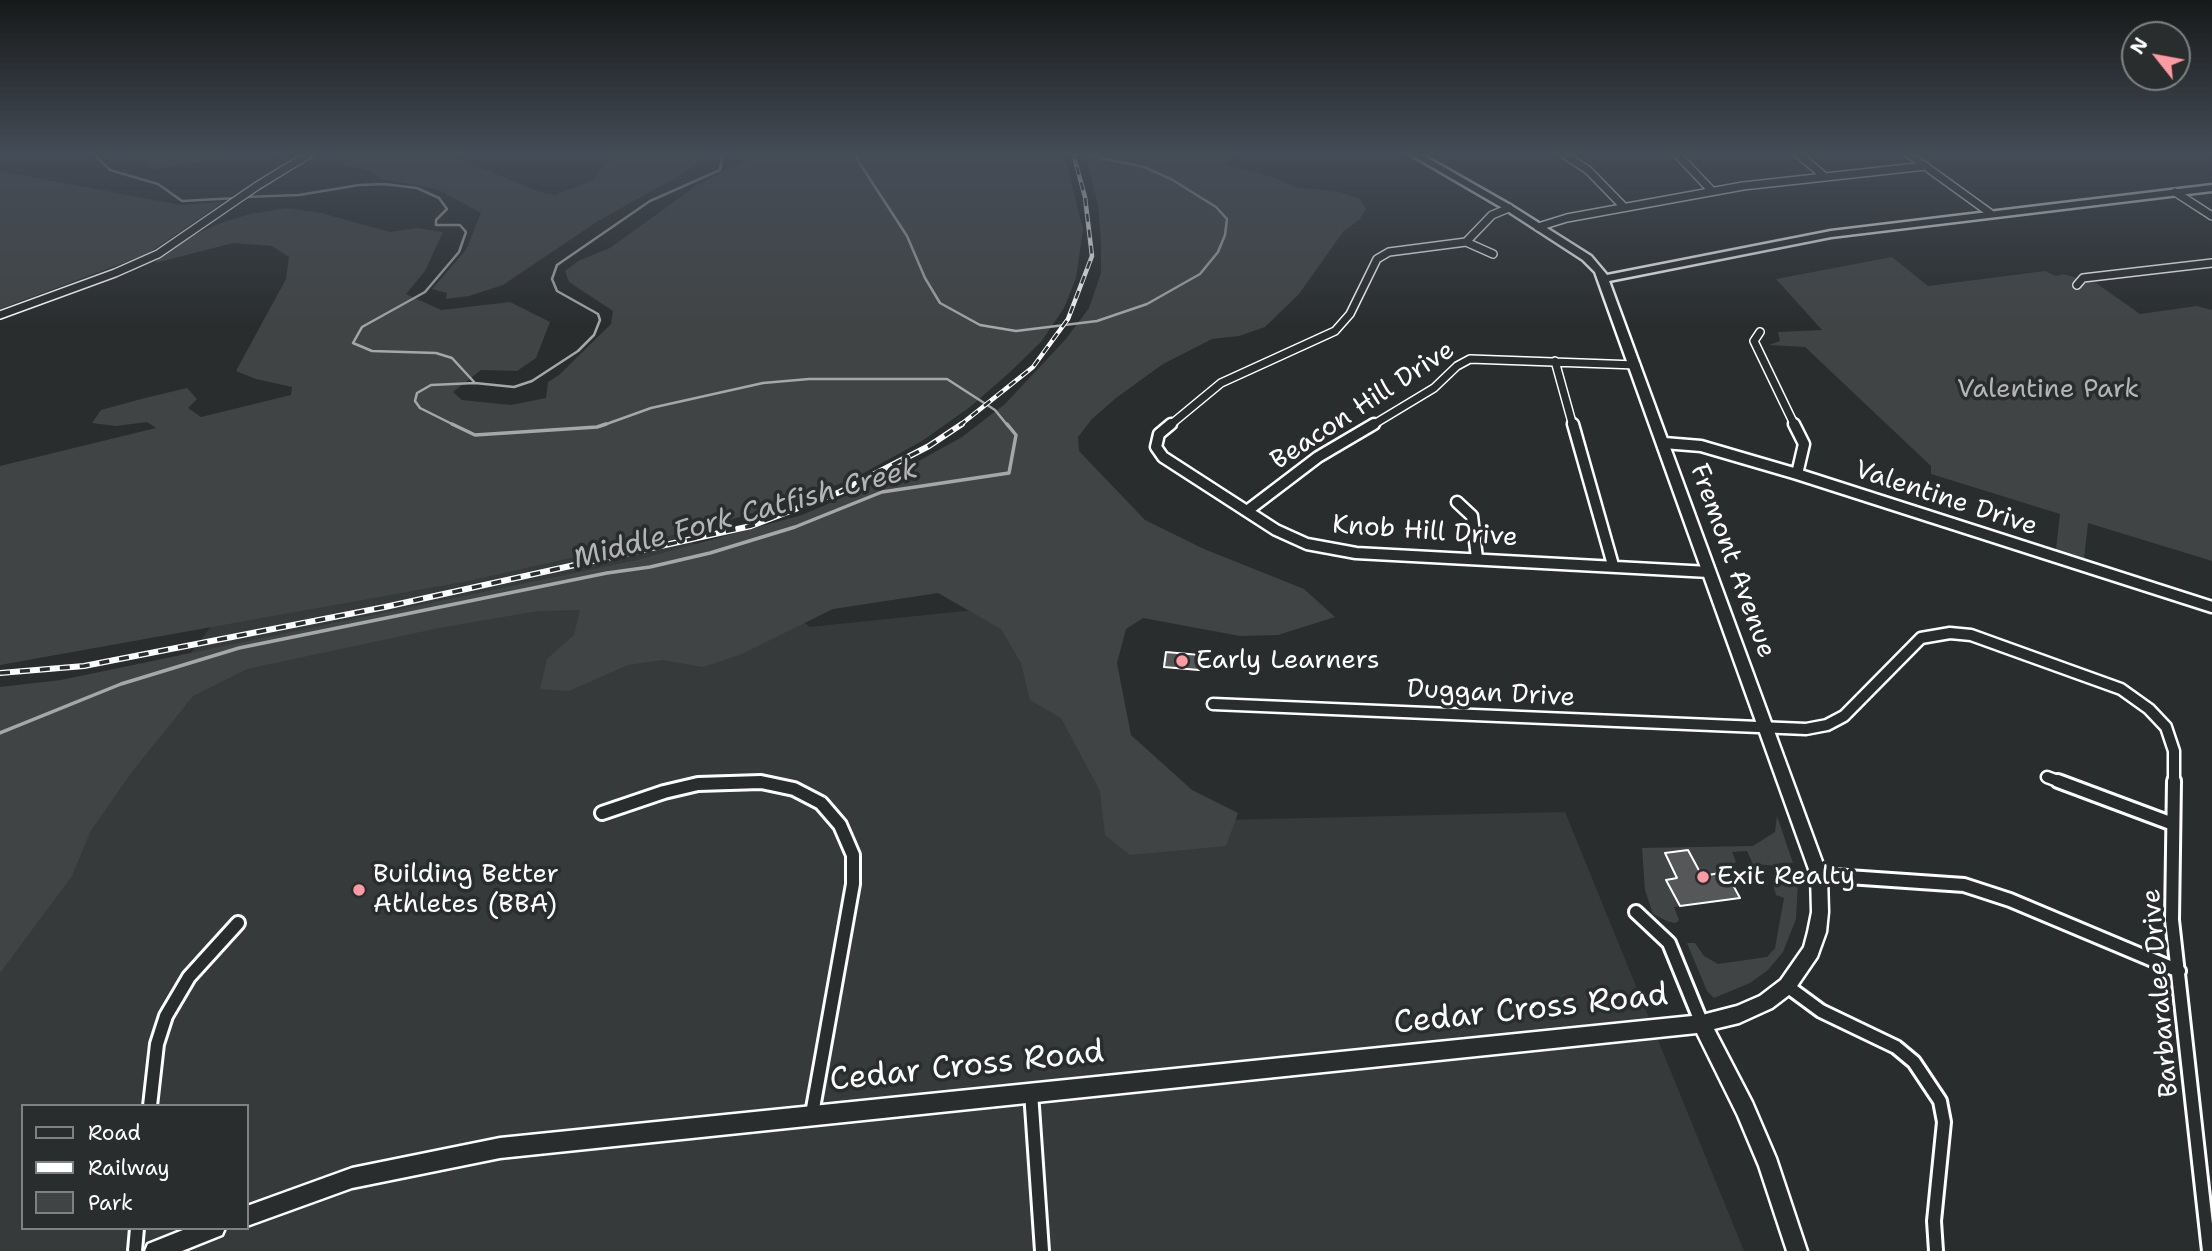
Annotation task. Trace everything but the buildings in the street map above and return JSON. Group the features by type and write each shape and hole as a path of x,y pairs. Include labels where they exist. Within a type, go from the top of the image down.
{"main road":[{"name":"Fremont Avenue","path":"1514,211 1595,265 1603,279 1819,875 1820,912 1817,932 1811,951 1787,986 1766,1002 1739,1014 1702,1024"},
{"path":"1603,279 1831,233 2004,211"},
{"path":"1702,1024 1769,1164 1797,1251"},
{"name":"Cedar Cross Road","path":"248,1216 352,1178 500,1148 1702,1024"},
{"path":"155,1251 210,1230"}],"street":[{"path":"0,315 115,273 158,254 221,211"},
{"path":"1493,254 1466,242 1492,215 1501,211"},
{"path":"1538,227 1601,211"},
{"name":"Knob Hill Drive","path":"1466,242 1389,252 1377,259 1350,314 1335,331 1220,383 1159,434 1156,447 1163,457 1276,530 1307,544 1356,553 1709,572"},
{"path":"2077,285 2082,278 2212,263"},
{"path":"1760,332 1754,341 1804,444 1797,474"},
{"name":"Beacon Hill Drive","path":"1247,511 1318,457 1434,387 1457,366 1470,359 1636,365"},
{"path":"1555,361 1613,565"},
{"name":"Valentine Drive","path":"1664,443 1701,446 1797,474 2212,607"},
{"path":"1457,502 1472,516 1477,558"},
{"name":"Barbaralee Drive","path":"1767,729 1806,730 1844,716 1921,638 1950,633 1971,635 2093,677 2121,690 2149,709 2166,727 2174,751 2172,920 2209,1251"},
{"name":"Duggan Drive","path":"1213,704 1767,729"},
{"path":"2047,777 2173,824"},
{"path":"602,813 664,792 698,784 761,782 794,789 821,803 840,825 853,855 853,884 812,1114"},
{"path":"1819,875 1965,885 2010,900 2179,971"},
{"path":"1636,912 1670,943 1702,1024"},
{"path":"150,1104 158,1044 166,1016 190,977 238,923"},
{"path":"1787,986 1821,1011 1896,1048 1914,1062 1940,1101 1944,1122 1934,1222 1936,1251"},
{"path":"1031,1092 1042,1251"},
{"path":"135,1251 138,1230"}],"shaded area":[{"path":"678,532 810,627 1090,598 1135,822 1565,812 1744,1251 0,1251 0,908 212,625"}],"green space":[{"path":"0,211 209,211 147,254 0,309"},
{"path":"266,211 321,213 390,232 417,228 443,232 425,271 406,294 441,310 510,302 550,322 536,358 517,371 481,370 453,392 462,400 511,405 546,398 548,382 559,375 611,324 613,311 569,282 565,271 578,261 610,248 661,211 1079,211 1083,229 1076,278 1064,308 1041,342 970,407 922,441 851,480 774,507 695,530 468,581 0,665 0,466 156,428 147,422 116,426 92,423 101,410 145,398 187,388 197,399 188,408 201,417 291,395 292,387 256,379 236,371 286,279 289,257 272,246 233,243 155,263 163,254 194,235 221,223"},
{"path":"478,211 615,211 503,285 469,296 446,299 447,293 432,289 466,250 481,213"},
{"path":"1099,211 1364,211 1359,220 1343,232 1299,294 1265,327 1239,336 1212,339 1163,364 1116,398 1092,419 1078,437 1079,451 1145,520 1204,549 1304,589 1335,617 1278,635 1240,636 1143,618 1126,629 1117,663 1131,735 1192,790 1238,813 1226,846 1130,855 1105,835 1100,791 1061,718 1030,700 1021,663 1001,629 938,593 833,609 742,654 703,667 662,660 628,665 569,691 540,689 547,659 574,635 580,610 538,611 439,628 247,669 193,696 131,773 90,832 72,876 0,973 0,687 61,680 637,560 802,515 890,477 962,437 1005,404 1065,340 1089,308 1101,273"},
{"name":"Valentine Park","path":"1892,257 1928,286 2045,271 2056,276 2063,274 2096,283 2140,314 2197,306 2212,310 2212,561 2088,523 2084,559 2056,550 2060,514 1931,474 1931,466 1805,347 1769,345 1780,341 1778,332 1822,330 1776,279"},
{"path":"1777,816 1793,863 1779,863 1779,866 1753,864 1747,851 1732,852 1736,862 1726,869 1726,872 1702,876 1688,850 1665,853 1677,878 1667,880 1680,906 1674,907 1679,920 1676,923 1669,922 1653,914 1645,890 1642,848 1753,846 1775,832"},
{"path":"1781,880 1798,882 1796,919 1783,952 1768,970 1750,983 1714,998 1707,991 1687,943 1695,943 1704,956 1718,964 1767,957 1775,948 1784,898 1776,895 1773,884"}],"waterway":[{"path":"445,211 436,220 436,225 460,225 466,232 459,252 425,292 362,327 353,343 372,351 436,353 452,358 475,383"},
{"name":"Middle Fork Catfish Creek","path":"475,383 514,387 532,381 578,351 594,335 600,320 598,314 557,291 552,279 557,265 635,211"},
{"name":"Middle Fork Catfish Creek","path":"891,211 907,236 925,278 940,303 980,325 1016,331 1097,321 1147,304 1200,274 1218,252 1225,235 1227,219 1220,211"},
{"name":"Middle Fork Catfish Creek","path":"601,426 651,408 763,383 809,379 947,379 995,410 1008,426"},
{"name":"Middle Fork Catfish Creek","path":"452,424 420,408 415,401 417,393 431,385 475,383"},
{"name":"Middle Fork Catfish Creek","path":"452,424 475,435 597,427 606,424"},
{"name":"Middle Fork Catfish Creek","path":"452,424 456,426"},
{"name":"Middle Fork Catfish Creek","path":"0,733 121,684 239,648 607,573 650,567 710,553 795,527 882,492 1009,473 1016,435 1007,424"}],"railway":[{"path":"959,426 1033,367 1068,319 1092,256 1087,211"},
{"path":"0,673 84,666 385,607 751,526 840,492 929,446 959,426"}],"place":[{"name":"Early Learners","path":"1182,661"},
{"name":"Exit Realty","path":"1703,877"},
{"name":"Building Better Athletes (BBA)","path":"359,890"}]}
